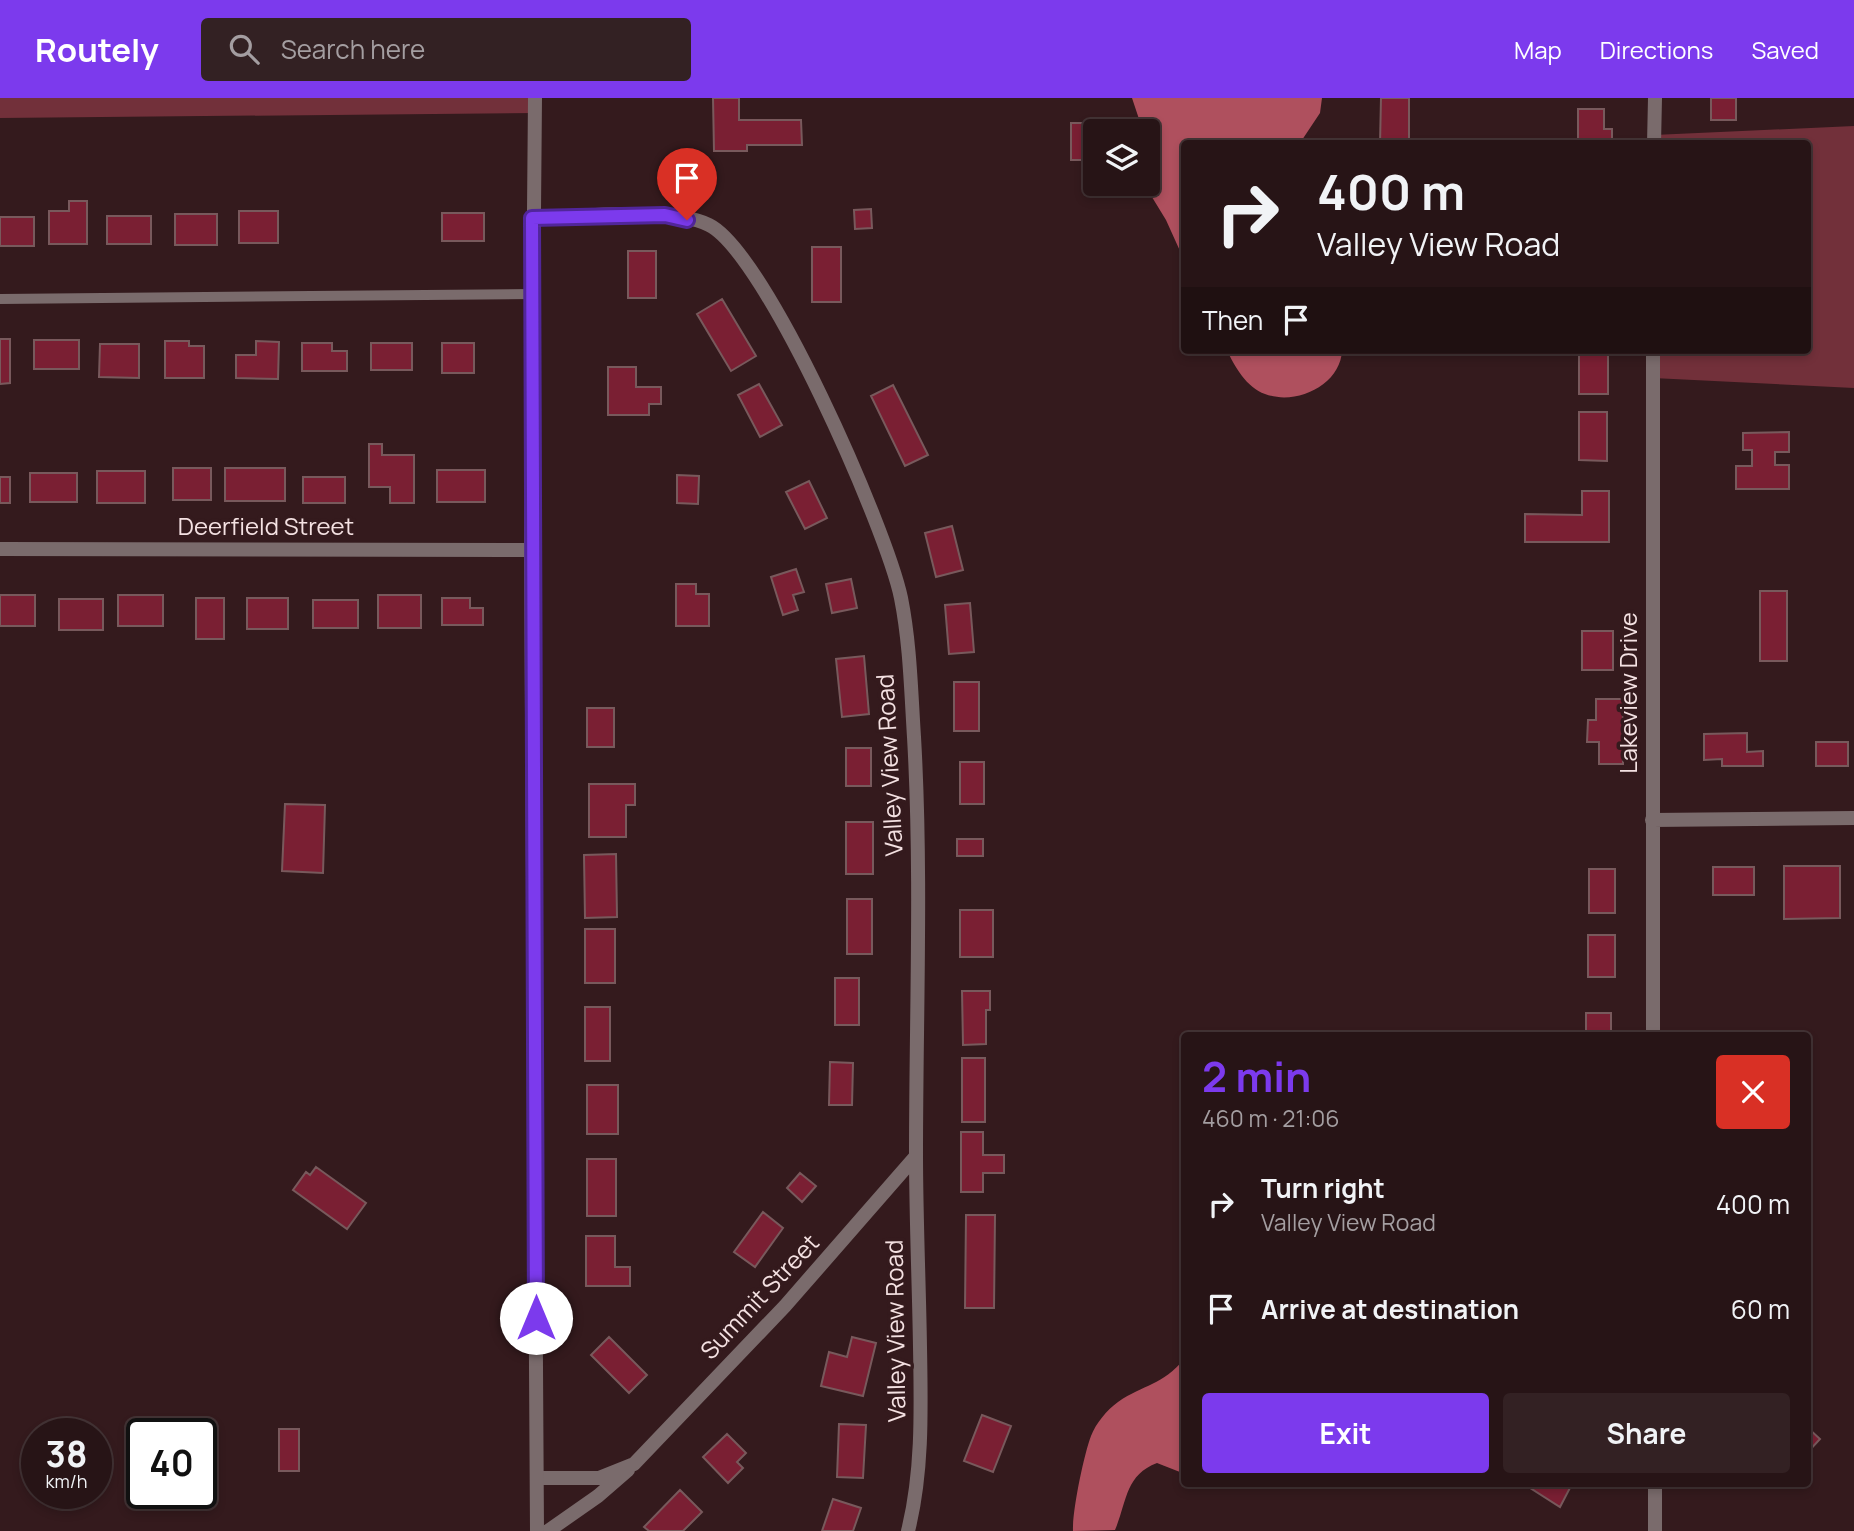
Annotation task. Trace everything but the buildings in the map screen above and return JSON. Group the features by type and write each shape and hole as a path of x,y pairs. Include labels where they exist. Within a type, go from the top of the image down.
{"street":[{"path":"535,98 531,551 537,1531"},
{"path":"1654,140 1655,98"},
{"name":"Valley View Road","path":"532,218 665,215 708,225 737,248 783,323 831,418 880,530 901,598 919,817 916,1156 922,1427 908,1531"},
{"name":"Lakeview Drive","path":"1653,354 1653,1032"},
{"name":"Deerfield Street","path":"0,549 531,551"},
{"path":"1652,820 1854,818"},
{"name":"Summit Street","path":"548,1531 598,1496 634,1464 785,1306 916,1156"},
{"name":"Summit Street","path":"537,1478 599,1478 634,1464"},
{"path":"1655,1487 1655,1531"}],"lane":[{"path":"0,299 532,294"}],"shaded area":[{"path":"0,98 535,98 536,113 0,118"},
{"path":"1132,98 1322,98 1320,113 1302,140 1181,140 1181,253 1151,196 1160,196 1160,119 1139,119"},
{"path":"1854,126 1854,388 1653,378 1653,354 1811,354 1811,140 1654,140 1654,135"},
{"path":"1229,354 1341,354 1334,373 1325,382 1315,390 1290,397 1277,397 1258,391 1237,369"},
{"path":"1181,1362 1181,1472 1157,1463 1146,1468 1128,1490 1115,1530 1073,1531 1082,1469 1096,1426 1118,1402 1161,1379"}],"route":[{"path":"536,1318 531,551 532,218 665,215 687,220"}]}
